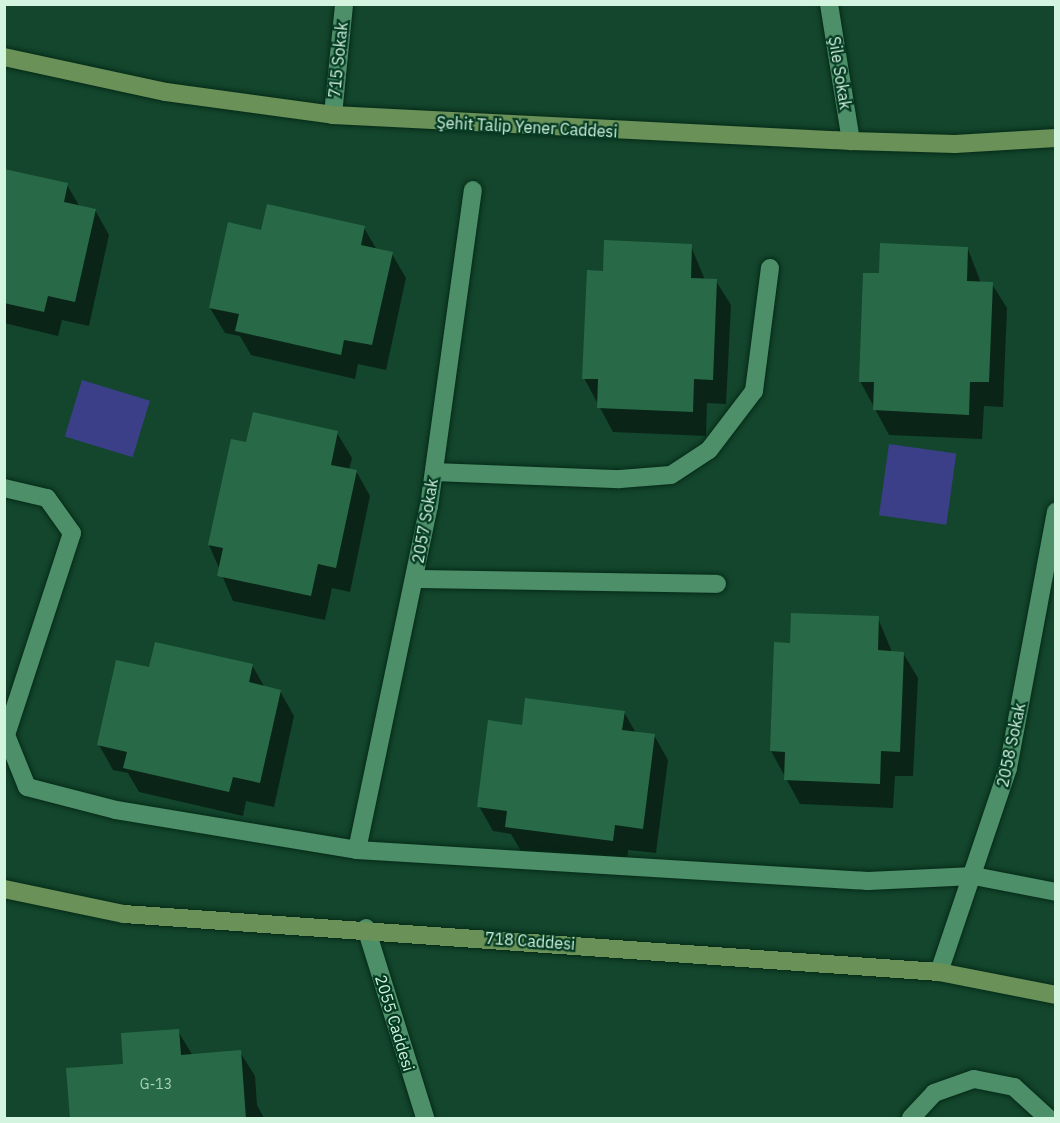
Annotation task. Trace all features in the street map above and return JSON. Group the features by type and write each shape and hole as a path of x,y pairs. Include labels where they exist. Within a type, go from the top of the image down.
{"street":[{"name":"715 Sokak","path":"333,116 344,4"},
{"name":"Şile Sokak","path":"829,4 851,141"},
{"name":"Şehit Talip Yener Caddesi","path":"4,57 166,92 333,116 851,141 955,144 1056,138"},
{"name":"2057 Sokak","path":"357,850 434,472 473,190"},
{"path":"434,472 620,479 671,475 709,450 754,391 770,268"},
{"path":"4,488 47,498 72,533 6,735 27,787 116,810 357,850 868,881 974,876 1056,891"},
{"name":"2058 Sokak","path":"939,972 974,876 1008,768 1056,511"},
{"path":"414,579 717,584"},
{"name":"718 Caddesi","path":"4,889 124,914 366,928 939,972 1056,995"},
{"name":"2055 Caddesi","path":"366,928 424,1119"},
{"path":"911,1119 934,1093 974,1079 1014,1087 1048,1119"}],"shaded area":[{"path":"82,380 150,401 133,457 65,436"},
{"path":"889,444 956,453 946,525 879,515"}],"building":[{"path":"4,169 68,183 64,202 96,209 75,302 48,296 44,312 4,303"},
{"path":"267,204 365,226 361,245 393,252 372,345 344,340 341,355 235,331 239,314 209,308 228,222 261,230"},
{"path":"604,240 692,244 691,278 717,279 713,380 694,379 693,412 597,408 598,379 582,379 587,270 603,271"},
{"path":"880,243 968,247 967,281 993,282 989,382 970,382 969,415 873,410 874,382 859,382 863,273 879,273"},
{"path":"253,412 338,431 331,465 357,470 336,568 318,564 311,596 217,576 223,548 208,545 231,439 246,442"},
{"path":"791,613 879,616 878,650 904,652 900,752 881,751 880,784 784,780 785,752 770,751 774,642 790,643"},
{"path":"155,642 253,664 249,682 281,690 260,783 233,777 229,792 123,768 127,752 97,745 116,660 149,667"},
{"path":"525,698 625,711 622,730 655,734 643,829 615,825 613,841 505,827 507,811 477,807 488,720 522,725"},
{"path":"179,1029 181,1055 241,1050 246,1119 70,1119 66,1068 123,1064 121,1033"}]}
